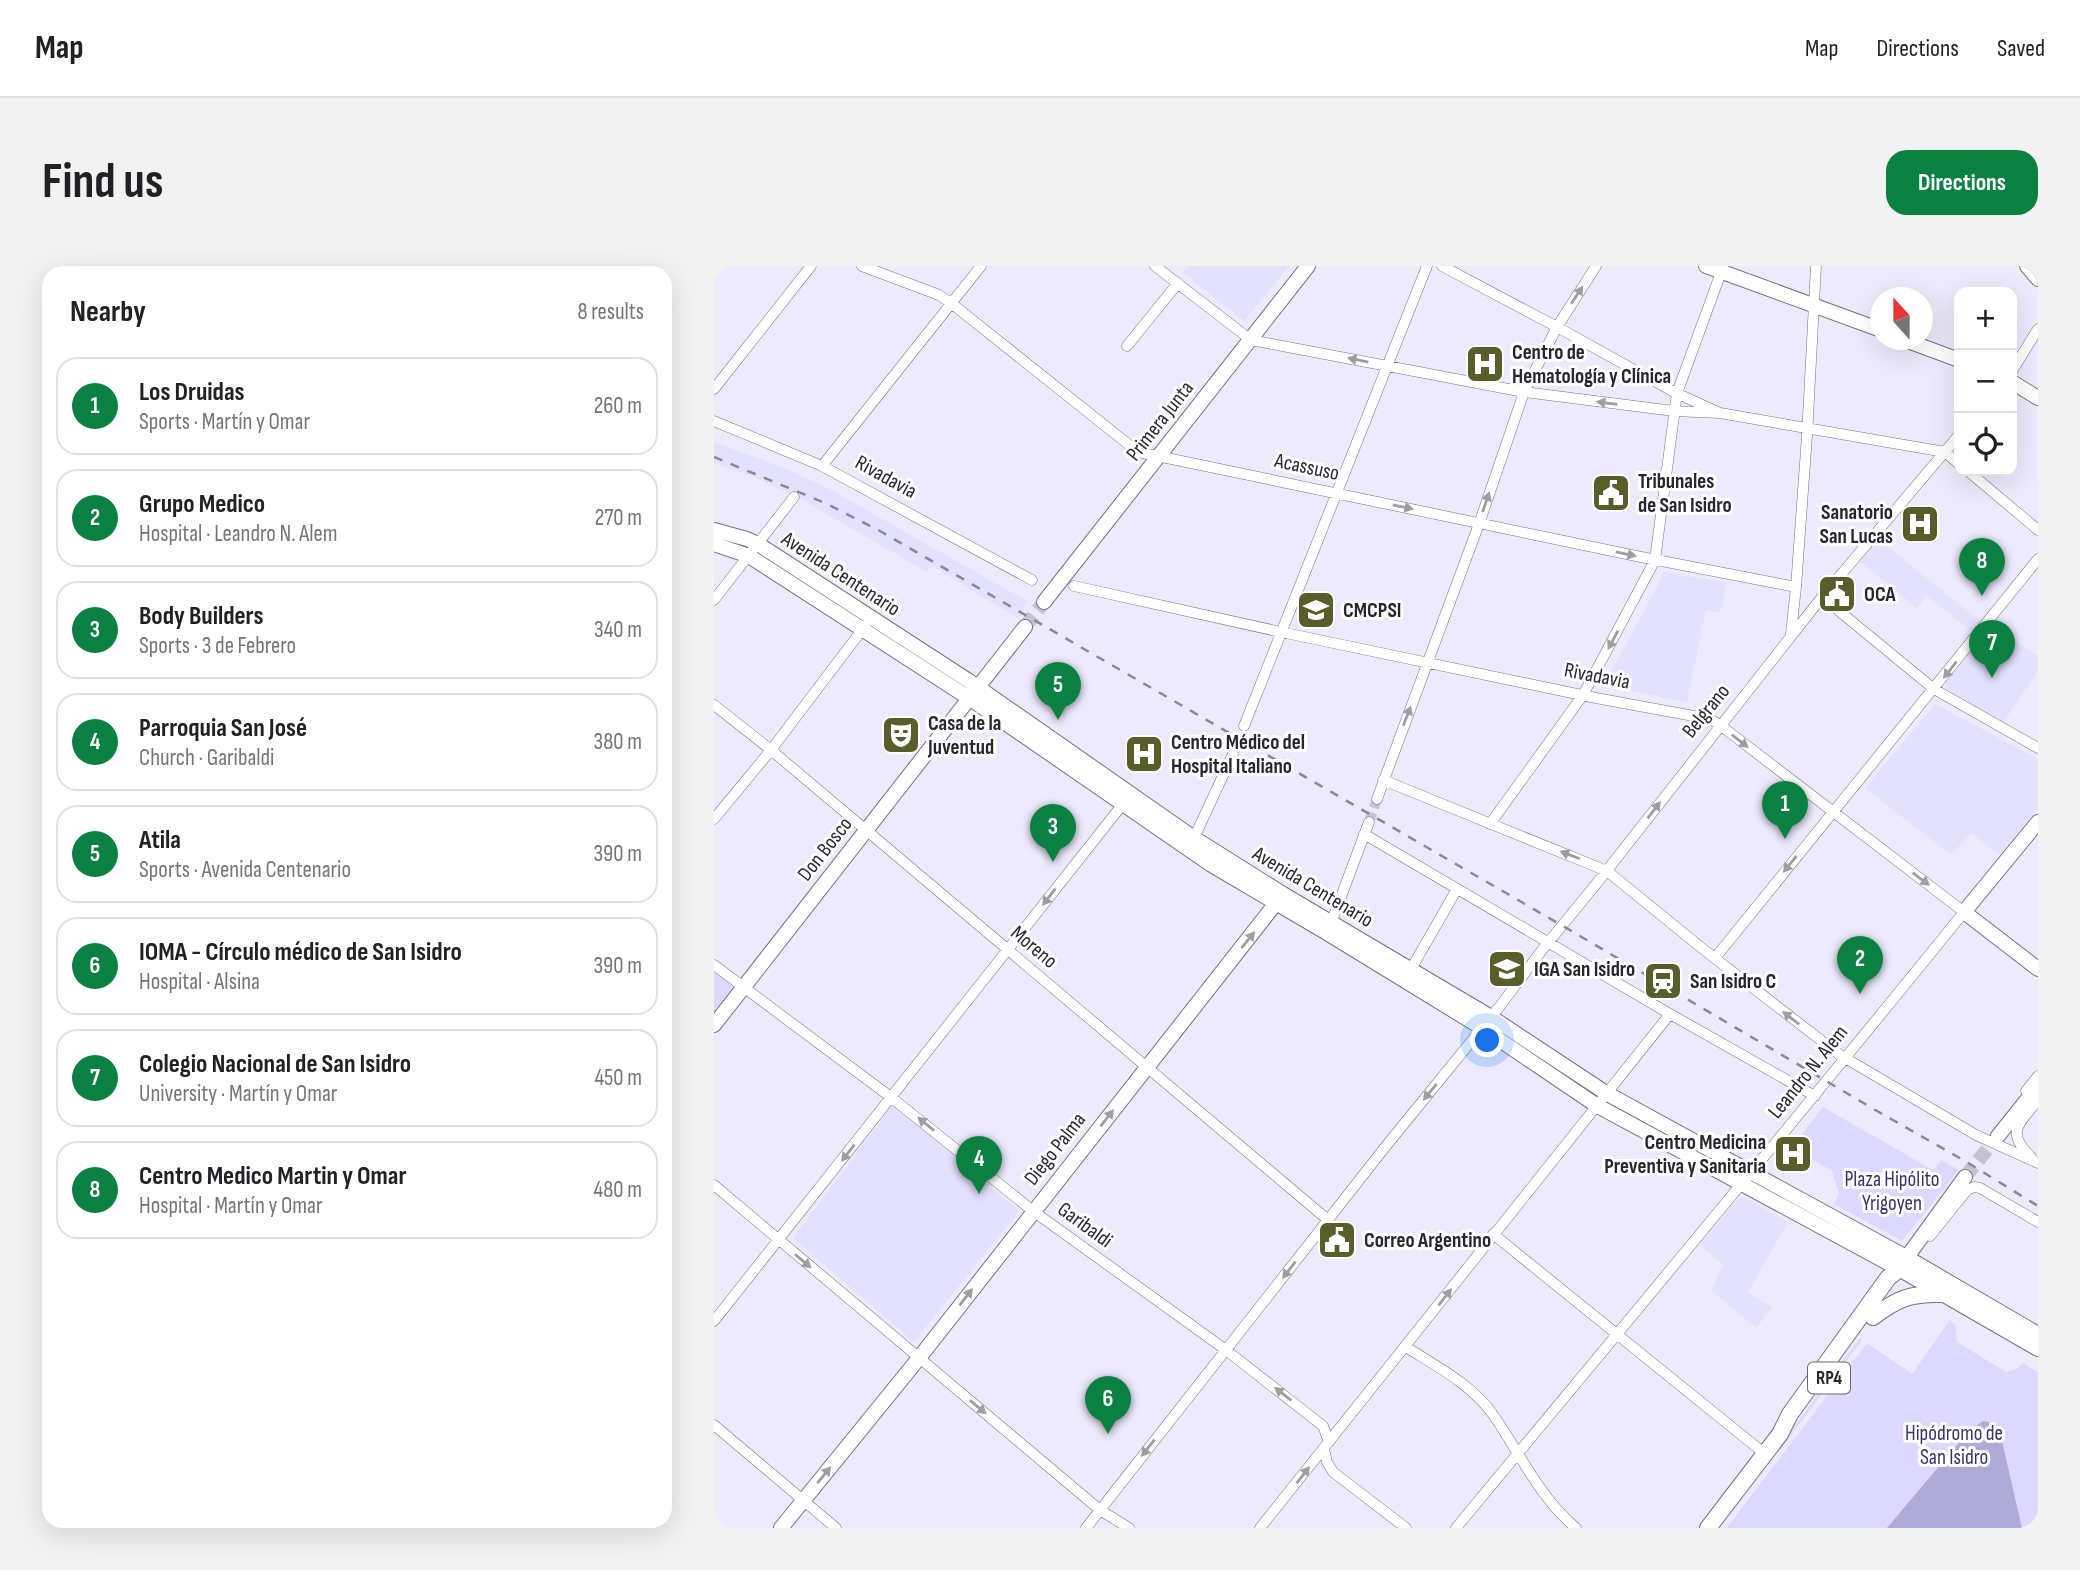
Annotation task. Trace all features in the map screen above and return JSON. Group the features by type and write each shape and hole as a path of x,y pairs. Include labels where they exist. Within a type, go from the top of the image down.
{"main road":[{"name":"Primera Junta","path":"1044,602 1308,266"},
{"path":"1706,266 1723,269 1870,326"},
{"path":"2027,266 2038,279"},
{"path":"1932,350 1954,358"},
{"path":"2017,385 2038,398"},
{"name":"Avenida Centenario","path":"714,530 747,539 754,550 973,692 1126,800 1210,864 1280,898"},
{"name":"Avenida Centenario","path":"714,544 754,550"},
{"path":"973,692 1025,627"},
{"name":"Don Bosco","path":"714,1025 973,692"},
{"name":"Avenida Centenario","path":"1126,800 1194,838 1280,898 1487,1023 1606,1093 1753,1172 1902,1263"},
{"name":"Leandro N. Alem","path":"1964,912 2038,822"},
{"name":"Diego Palma","path":"781,1528 919,1358 1280,898"},
{"name":"Rivadavia","path":"1964,912 2038,969"},
{"name":"Avenida Centenario","path":"1329,928 1411,969 1596,1105 1742,1185 1902,1263"},
{"path":"1998,1136 2038,1086"},
{"name":"RP4","path":"1708,1528 1780,1434 1790,1414 1965,1177"},
{"path":"1902,1263 1942,1294 2038,1349"},
{"path":"1902,1263 2036,1329"},
{"name":"RP4","path":"1780,1434 1798,1420 1873,1317 1897,1283 1902,1263"},
{"path":"1873,1317 1902,1298 1915,1294 1942,1294"}],"street":[{"path":"714,389 810,266"},
{"name":"Acassuso","path":"862,266 939,295 951,303 1138,452 1479,524 1797,587"},
{"path":"822,466 981,266"},
{"path":"1155,266 1251,340 1524,392 1674,411 1720,413 1808,427 1945,452 1954,460"},
{"path":"1244,726 1427,266"},
{"path":"1442,266 1677,393 1720,413"},
{"path":"1377,799 1479,524 1524,392 1557,327 1596,266"},
{"path":"1790,636 1797,587 1816,266"},
{"path":"1490,824 1583,695 1655,560 1677,393 1723,269"},
{"path":"1128,346 1178,283"},
{"path":"2017,363 2038,329"},
{"name":"Rivadavia","path":"714,421 822,466 1032,580"},
{"name":"Belgrano","path":"1086,1528 1790,636 1954,441"},
{"path":"1974,476 2038,530"},
{"path":"714,600 794,497"},
{"path":"1714,958 2038,559"},
{"name":"Rivadavia","path":"1074,586 1281,632 1710,719 1964,912"},
{"path":"1822,597 1934,690 2038,748"},
{"path":"714,819 771,750 867,624"},
{"name":"Moreno","path":"714,705 771,750 1328,1220"},
{"path":"1194,838 1233,754"},
{"path":"1383,780 1607,870 1714,958 1846,1059 1976,1135 2037,1163"},
{"path":"714,1321 1126,800"},
{"path":"1329,928 1369,822"},
{"path":"1364,834 1815,1096"},
{"path":"1411,969 1457,889"},
{"name":"Leandro N. Alem","path":"1456,1528 1753,1172 1964,912"},
{"name":"Garibaldi","path":"714,965 892,1098 1033,1211 1226,1350 1323,1426 1327,1462 1333,1472 1406,1528"},
{"path":"1260,1528 1670,1014"},
{"path":"1976,1135 1996,1130 2038,1076"},
{"path":"2037,1163 2020,1147 2016,1139 2017,1129 2038,1100"},
{"path":"714,1185 1100,1510 1129,1528"},
{"path":"1902,1263 1921,1248 1967,1190 1980,1188 2038,1222"},
{"path":"1493,1234 1765,1454"},
{"path":"1406,1346 1481,1400 1541,1491 1576,1528"},
{"path":"714,1425 836,1528"}],"shaded area":[{"path":"1187,266 1289,266 1244,321 1182,272"},
{"path":"714,442 826,487 1027,601 1019,619 932,566 927,572 799,498 756,478 714,463"},
{"path":"1877,538 1980,621 1971,631 1927,596 1917,608 1858,560"},
{"path":"1665,572 1727,583 1720,613 1706,610 1687,702 1604,685"},
{"name":"CMCPSI","path":"1304,596 1334,604 1328,628 1299,619"},
{"path":"1990,626 2038,656 2038,671 2003,723 1945,685"},
{"path":"1935,704 2038,759 2038,808 2000,855 1971,833 1951,855 1865,788"},
{"path":"894,1103 1019,1211 914,1342 793,1238"},
{"path":"1740,1198 1745,1198 1788,1222 1748,1292 1772,1308 1756,1328 1711,1290 1723,1265 1700,1245"},
{"path":"1983,1421 1995,1423 1999,1428 2022,1528 1887,1528 1967,1433"}],"green space":[{"path":"714,970 734,986 714,1012"},
{"name":"Plaza Hipólito Yrigoyen","path":"1823,1107 1933,1170 1941,1160 1959,1170 1902,1241 1834,1204 1839,1194 1832,1171 1807,1156 1790,1150"},
{"name":"Hipódromo de San Isidro","path":"1950,1320 1955,1324 1957,1342 2006,1372 2017,1369 2022,1363 2038,1372 2038,1528 1727,1528 1867,1343 1912,1374"},
{"path":"1860,1338 1862,1340 1780,1450 1778,1448"}],"tunnel":[{"path":"1025,627 1044,602"},
{"path":"1369,822 1377,799"},
{"path":"1965,1177 1998,1136"}],"railway":[{"path":"714,457 825,503 880,531 1563,926 2038,1206"}],"place":[{"name":"Centro de Hematología y Clínica","path":"1485,364"},
{"name":"Tribunales de San Isidro","path":"1611,493"},
{"name":"Sanatorio San Lucas","path":"1920,524"},
{"name":"OCA","path":"1837,594"},
{"name":"Centro Medico Martin y Omar","path":"1982,596"},
{"name":"CMCPSI","path":"1316,610"},
{"name":"Colegio Nacional de San Isidro","path":"1992,678"},
{"name":"Atila","path":"1058,720"},
{"name":"Casa de la Juventud","path":"901,735"},
{"name":"Centro Médico del Hospital Italiano","path":"1144,754"},
{"name":"Los Druidas","path":"1785,839"},
{"name":"Body Builders","path":"1053,862"},
{"name":"IGA San Isidro","path":"1507,969"},
{"name":"San Isidro C","path":"1663,981"},
{"name":"Grupo Medico","path":"1860,994"},
{"name":"Centro Medicina Preventiva y Sanitaria","path":"1793,1154"},
{"name":"Parroquia San José","path":"979,1194"},
{"name":"Correo Argentino","path":"1337,1240"},
{"name":"IOMA - Círculo médico de San Isidro","path":"1108,1434"}]}
